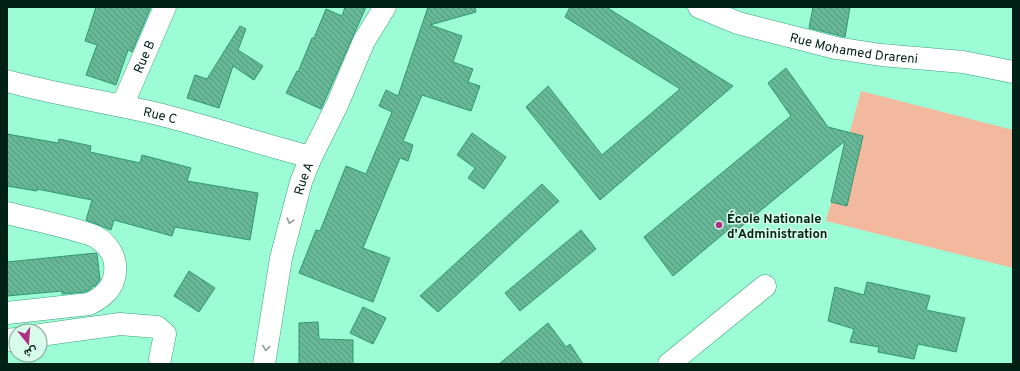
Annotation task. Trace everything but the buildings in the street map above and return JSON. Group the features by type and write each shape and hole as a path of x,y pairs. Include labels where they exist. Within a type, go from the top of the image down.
{"street":[{"name":"Rue B","path":"122,106 165,7"},
{"name":"Rue A","path":"264,364 281,258 301,182 311,157 337,105 364,41 385,7"},
{"name":"Rue Mohamed Drareni","path":"699,7 738,23 836,48 881,55 963,62 1013,72"},
{"name":"Rue C","path":"7,81 180,120 269,147 311,157"},
{"path":"7,213 62,226 95,237 107,246 113,256 116,268 110,289 101,298 89,304 7,313"},
{"path":"669,364 765,286"},
{"path":"48,334 120,324 157,327 165,334 160,360"}],"shaded area":[{"path":"861,91 1013,130 1013,268 826,221"}],"place":[{"name":"École Nationale d'Administration","path":"719,225"}]}
